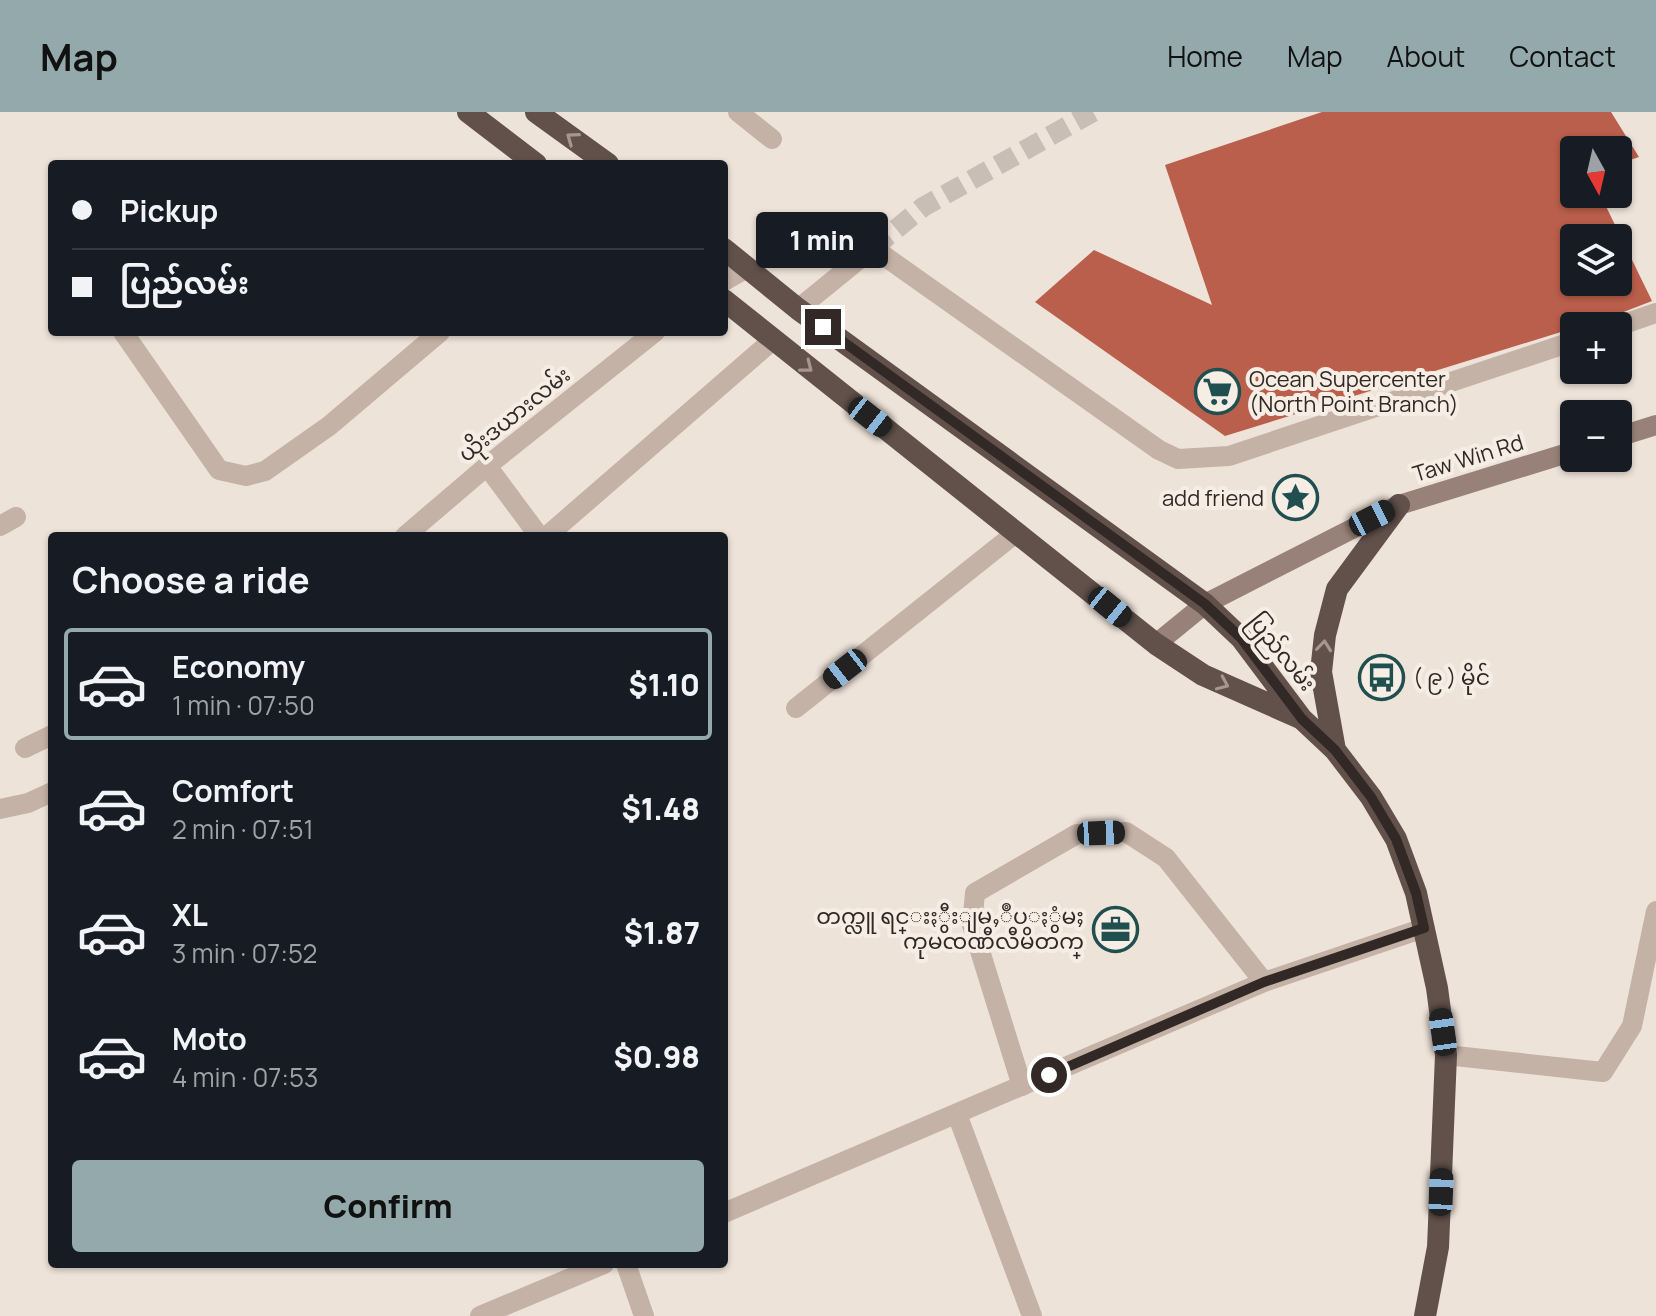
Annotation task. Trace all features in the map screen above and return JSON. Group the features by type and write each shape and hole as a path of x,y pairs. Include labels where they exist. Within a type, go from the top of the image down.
{"highway":[{"path":"468,112 531,160"},
{"path":"536,112 602,160"},
{"name":"ပြည်လမ်း","path":"728,252 798,309 1205,604 1241,638 1302,719"},
{"name":"ပြည်လမ်း","path":"728,303 1156,644 1203,675 1302,719"},
{"path":"1341,757 1321,672 1325,635 1337,589 1399,505"},
{"path":"1302,719 1341,757 1396,839 1416,893 1424,928 1446,1055 1438,1247 1425,1316"}],"main road":[{"path":"1632,433 1656,425"},
{"name":"Taw Win Rd","path":"1156,644 1205,604 1399,505 1560,455"}],"street":[{"path":"738,112 772,139"},
{"path":"798,309 873,248 1159,450 1178,459 1229,456 1560,346"},
{"path":"728,279 747,268"},
{"path":"1632,321 1656,313"},
{"path":"126,336 219,470 246,476 265,471 329,426 433,336"},
{"name":"ယိုးဒယားလမ်း","path":"410,532 650,336"},
{"path":"552,532 773,340"},
{"path":"487,466 536,532"},
{"path":"796,708 1017,532"},
{"path":"25,748 48,737"},
{"path":"0,809 28,803 48,794"},
{"path":"1022,1086 972,925 975,893 1077,834 1126,832 1166,858 1264,982"},
{"path":"1446,1055 1603,1072 1632,1026 1656,911"},
{"path":"728,1211 1264,982 1424,928"},
{"path":"957,1114 1032,1316"},
{"path":"480,1316 594,1268"},
{"path":"627,1268 644,1316"}],"building":[{"path":"1322,112 1611,112 1626,136 1560,136 1560,208 1607,208 1615,224 1560,224 1560,296 1632,296 1632,260 1652,301 1624,312 1560,312 1560,332 1225,436 1035,302 1094,250 1212,305 1165,165"},
{"path":"1632,146 1639,157 1632,159"}],"tunnel":[{"path":"873,248 923,207 1093,112"}],"place":[{"name":"Ocean Supercenter (North Point Branch)","path":"1218,392"},
{"name":"add friend","path":"1295,498"},
{"name":"( ၉ ) မိုင်","path":"1382,677"},
{"name":"တက္လူ ရင္းႏွီးျမႇဳပ္ႏွံမႈ ကုမၸဏီလီမိတက္","path":"1115,929"}],"route":[{"path":"823,327 1205,604 1241,638 1302,719 1335,750 1371,797 1396,839 1416,893 1424,928 1264,982 1049,1075"}]}
